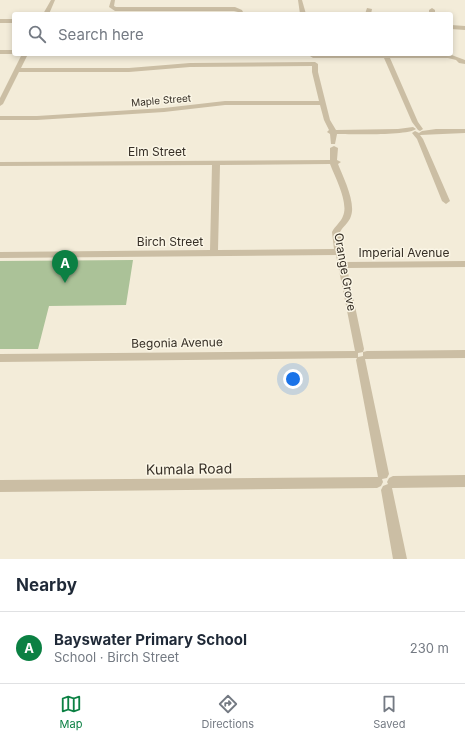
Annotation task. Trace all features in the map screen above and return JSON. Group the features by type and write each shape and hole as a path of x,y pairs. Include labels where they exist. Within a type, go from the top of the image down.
{"street":[{"path":"47,12 53,0"},
{"path":"114,0 111,7 115,9 235,9 240,12"},
{"path":"300,0 303,12"},
{"path":"0,21 12,21"},
{"path":"453,27 465,28"},
{"path":"0,52 12,52"},
{"path":"0,104 24,56"},
{"path":"17,70 129,70 190,65 298,63 331,57 449,56 463,62 465,69"},
{"path":"387,57 446,201"},
{"name":"Orange Grove","path":"314,60 315,72 327,120 327,126 333,131 330,137 333,146 334,162 340,176 348,211 346,219 336,230 400,559"},
{"name":"Maple Street","path":"0,118 108,114 164,110 225,103 323,103"},
{"path":"333,131 465,131"},
{"name":"Elm Street","path":"0,164 334,162"},
{"path":"214,254 216,163"},
{"name":"Birch Street","path":"0,255 340,252"},
{"name":"Imperial Avenue","path":"342,265 465,264"},
{"name":"Begonia Avenue","path":"0,358 465,354"},
{"name":"Kumala Road","path":"0,486 465,481"}],"green space":[{"path":"133,260 126,305 49,306 38,349 0,349 0,261"}],"place":[{"name":"Bayswater Primary School","path":"65,283"}]}
